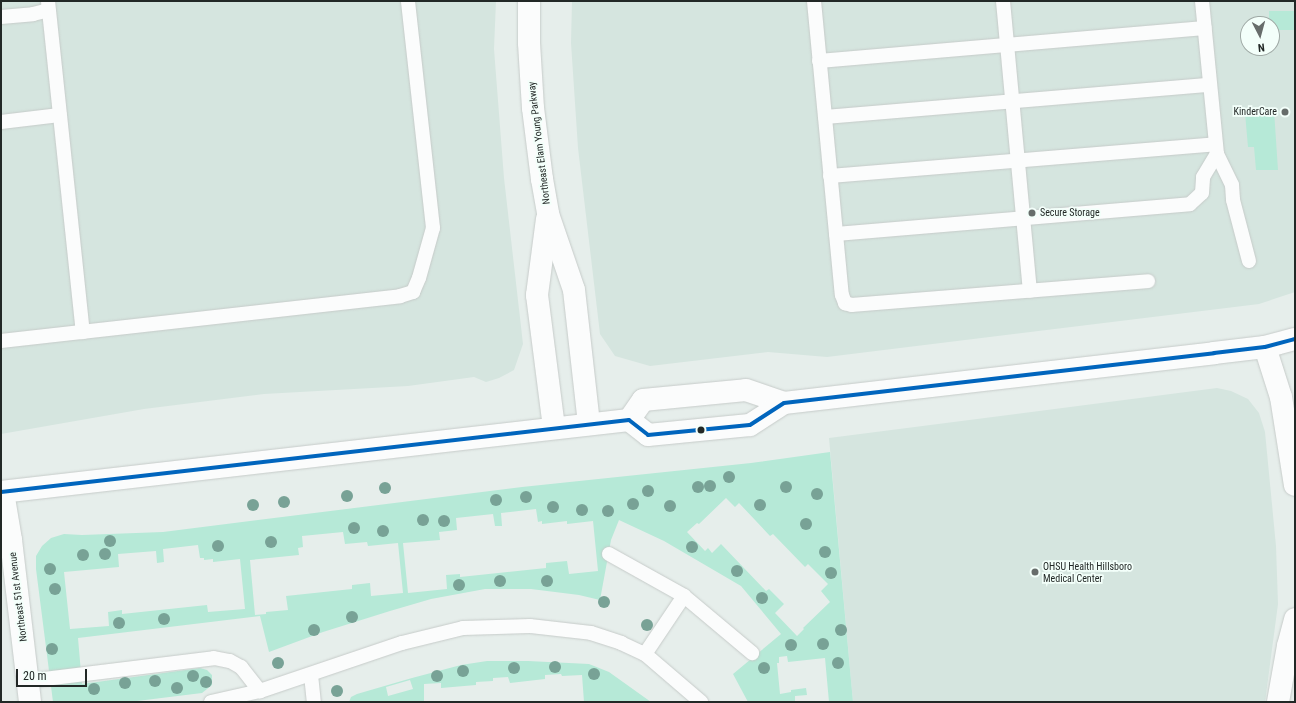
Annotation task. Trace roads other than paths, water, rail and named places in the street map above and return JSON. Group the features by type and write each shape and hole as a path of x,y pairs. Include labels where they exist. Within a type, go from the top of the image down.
{"main road":[{"name":"Northeast Elam Young Parkway","path":"529,1 529,43 533,108 548,214"},
{"path":"548,214 574,290 589,424"},
{"path":"548,214 537,295 554,428"},
{"path":"629,420 643,400 746,390 784,403 1265,347 1295,339"},
{"path":"1265,347 1281,398 1295,485"},
{"path":"2,493 287,458 629,420 648,435 750,425 784,403"},
{"name":"Northeast 51st Avenue","path":"2,493 10,535 29,692"},
{"path":"1278,702 1291,646 1295,620"}],"lane":[{"path":"1,341 400,296 413,292 419,278 432,228 408,1"},
{"path":"814,1 842,295 845,303 852,305 1148,281"},
{"path":"1003,1 1030,291"},
{"path":"1202,1 1216,149 1232,185 1233,200 1249,261"},
{"path":"1,17 33,14 49,6 83,332"},
{"path":"820,61 1205,28"},
{"path":"825,117 1210,85"},
{"path":"1,122 60,115"},
{"path":"830,176 1018,160 1216,149"},
{"path":"836,234 1190,204 1202,193 1203,177 1216,149"},
{"path":"609,554 684,596 752,653"},
{"path":"645,654 684,596"},
{"path":"211,702 260,690 402,643 463,628 489,626 530,626 592,633 621,643 645,654 701,702"},
{"path":"29,692 214,658 230,661 241,667 260,690"},
{"path":"311,674 314,702"}],"place":[{"name":"KinderCare","path":"1285,112"},
{"name":"Secure Storage","path":"1032,213"},
{"name":"OHSU Health Hillsboro Medical Center","path":"1035,572"}]}
